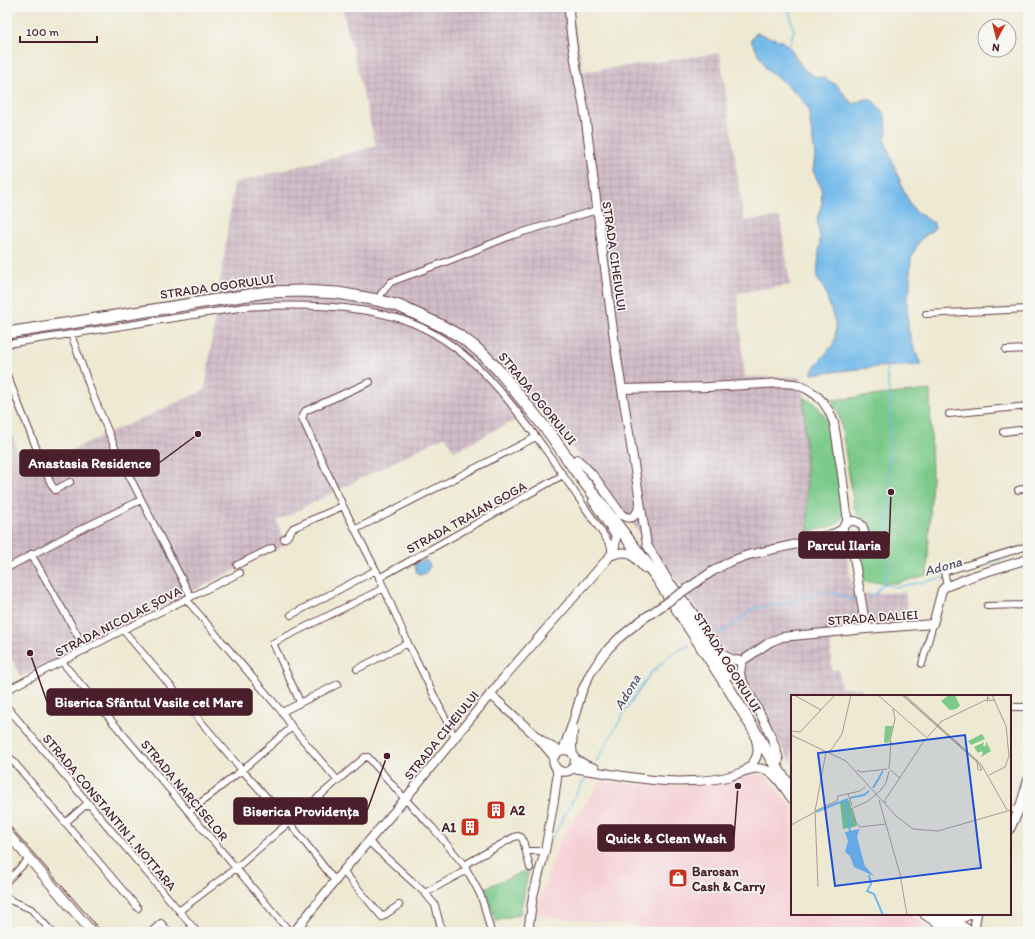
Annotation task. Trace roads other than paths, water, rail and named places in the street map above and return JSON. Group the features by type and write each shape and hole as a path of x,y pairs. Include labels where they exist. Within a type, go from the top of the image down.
{"highway":[{"name":"STRADA OGORULUI","path":"7,327 262,287 298,284 344,287 381,294 401,300 429,312 465,332 482,346 518,382 692,614 791,778"},
{"name":"STRADA OGORULUI","path":"7,333 267,292 302,291 338,293 377,300 399,306 458,335 485,356 500,372 551,435 576,471 656,576 791,788"},
{"path":"7,337 34,328"},
{"path":"931,915 942,917 969,932"},
{"path":"942,917 955,932"}],"main road":[{"path":"7,833 92,932"}],"street":[{"name":"STRADA CIHEIULUI","path":"569,10 574,54 585,114 615,346 647,545 674,590"},
{"path":"381,294 391,282 513,235 597,210"},
{"path":"7,344 245,307 328,307 373,313 401,319 444,340 463,354 497,386 563,474 611,546 610,556 621,552 629,553 646,570 656,576"},
{"path":"926,314 1028,309"},
{"path":"71,334 90,388 116,450 188,598 282,712 292,727 338,781"},
{"path":"1006,350 1028,349"},
{"path":"7,375 50,482 55,490 70,482"},
{"path":"370,382 305,412 302,418 343,506 376,570 408,643 455,738"},
{"path":"622,389 701,387 782,382 795,384 816,395 829,411 834,423 847,514 843,535 853,551 866,629"},
{"path":"949,414 1028,406"},
{"path":"1002,432 1028,429"},
{"path":"356,529 536,437"},
{"path":"577,459 586,466 625,517 634,517 637,514 640,500"},
{"name":"STRADA CIHEIULUI","path":"294,932 490,694 610,556 615,547 616,536 586,491 576,471"},
{"name":"STRADA TRAIAN GOGA","path":"379,578 563,474"},
{"path":"842,474 853,515 857,523 864,531 858,550 859,582"},
{"path":"1018,490 1028,487"},
{"path":"7,568 71,534 141,500"},
{"path":"284,539 287,538 293,528 343,506"},
{"path":"528,932 533,896 545,851 554,800 557,769 554,764 554,758 555,755 562,750 573,722 582,691 590,674 598,662 619,638 640,620 712,571 729,562 748,555 798,544 835,533 851,522 857,523"},
{"path":"798,544 836,539 847,540 853,543 860,540"},
{"path":"1019,548 1025,560 948,585 944,572 1019,548 1028,546"},
{"path":"237,566 272,548"},
{"path":"32,554 86,650"},
{"path":"291,615 376,570"},
{"name":"STRADA NICOLAE ȘOVA","path":"7,690 123,630 240,573"},
{"name":"STRADA DALIEI","path":"742,661 770,642 782,637 933,624 942,590 948,585"},
{"path":"300,702 273,643 384,588"},
{"path":"987,606 1028,605"},
{"path":"692,614 724,655 729,658 742,661 740,673 741,678 777,749 779,760"},
{"path":"922,664 933,624"},
{"path":"123,630 242,770 289,822 335,881"},
{"path":"357,669 408,643"},
{"name":"STRADA NARCISELOR","path":"62,662 290,932"},
{"path":"282,712 338,684"},
{"path":"731,692 756,738 758,747 755,761 746,771"},
{"path":"490,694 537,737 554,758"},
{"name":"STRADA CONSTANTIN I. NOTTARA","path":"7,707 197,932"},
{"path":"1011,707 1028,707"},
{"path":"554,800 564,779 574,766 572,747 573,722"},
{"path":"189,812 242,770 292,727"},
{"path":"537,737 552,746 570,752 574,757 586,765 608,773"},
{"path":"7,754 138,908"},
{"path":"179,911 236,868 366,757 368,757 433,828 465,868 480,894 491,932"},
{"path":"557,769 563,772 580,769 642,780 678,782 730,776 757,768 762,768 770,772 780,782 791,798"},
{"path":"1011,827 1019,810 1028,780"},
{"path":"65,823 88,803"},
{"path":"1011,808 1019,810"},
{"path":"425,893 514,837 518,836 523,840 530,868"},
{"path":"369,842 425,893 434,905 442,932"},
{"path":"526,851 545,851"},
{"path":"7,881 29,859"},
{"path":"343,871 382,917 399,905"},
{"path":"7,897 12,901 31,909 52,932"},
{"path":"945,932 942,917 959,919 969,915"},
{"path":"977,915 975,924 977,932"},
{"path":"524,932 529,921"},
{"path":"151,932 161,923 169,932"}],"water":[{"path":"756,33 782,41 790,48 804,70 816,77 824,78 838,86 853,104 865,99 870,99 884,114 887,134 884,139 905,194 916,212 934,223 935,228 919,241 911,259 910,289 907,298 908,327 911,340 921,365 877,367 812,374 813,369 832,346 835,339 836,326 825,291 817,278 820,239 817,218 822,203 821,187 813,171 815,155 808,108 799,96 767,70 751,40"},
{"path":"424,559 430,566 426,572 419,575 415,566 416,563 421,562"}],"waterway":[{"path":"788,7 794,31 788,48"},
{"path":"883,584 888,570 890,403 886,365"},
{"name":"Adona","path":"946,577 1028,550"},
{"name":"Adona","path":"868,599 877,592 883,584 896,587 943,578"},
{"name":"Adona","path":"718,633 728,629 749,611 755,608 786,604 819,593 827,592 833,592 855,600"},
{"name":"Adona","path":"596,762 627,708 650,674 672,654 690,645"},
{"name":"Adona","path":"551,840 586,777"}],"tram line":[{"path":"7,823 102,932"}],"place":[{"name":"Anastasia Residence","path":"198,434"},
{"name":"Parcul Ilaria","path":"891,492"},
{"name":"Biserica Sfântul Vasile cel Mare","path":"30,653"},
{"name":"Biserica Providența","path":"387,756"},
{"name":"Quick & Clean Wash","path":"738,786"},
{"name":"A2","path":"496,810"},
{"name":"A1","path":"470,827"},
{"name":"Barosan Cash & Carry","path":"678,878"}]}
